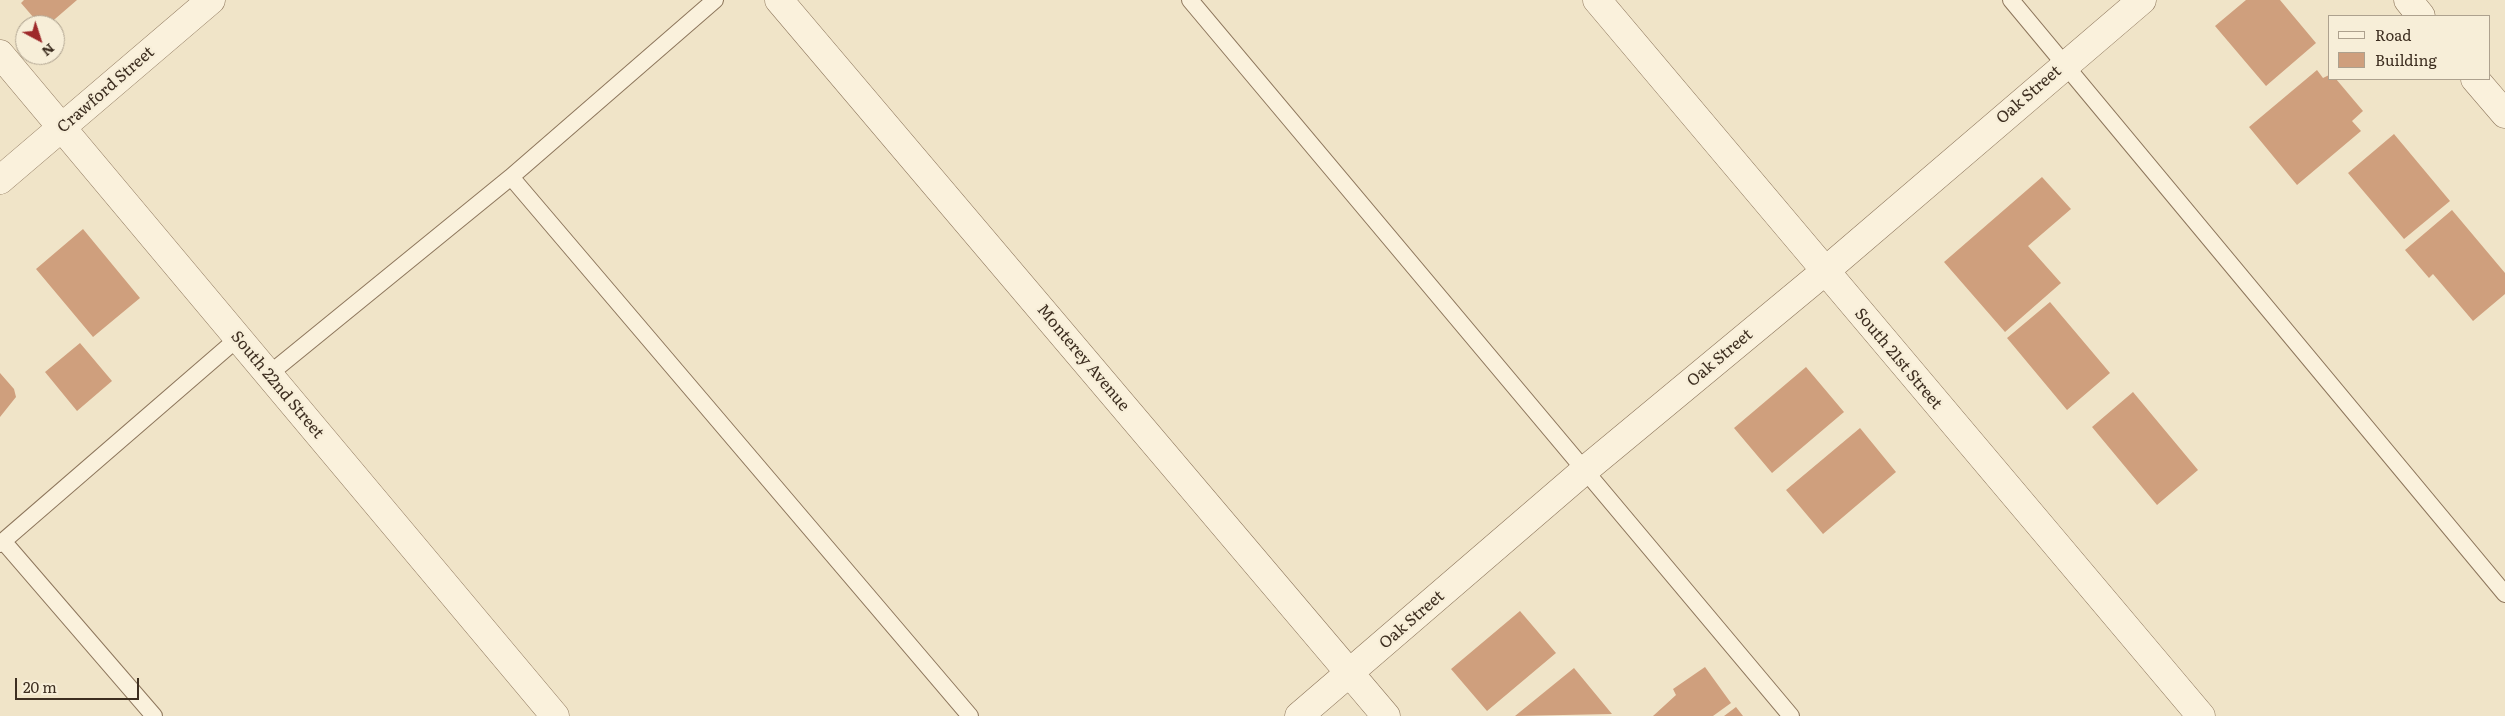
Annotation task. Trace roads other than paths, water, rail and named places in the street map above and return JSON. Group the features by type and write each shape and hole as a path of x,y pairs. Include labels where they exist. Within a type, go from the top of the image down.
{"street":[{"name":"Crawford Street","path":"0,180 211,0"},
{"name":"Monterey Avenue","path":"780,0 1386,716"},
{"name":"South 21st Street","path":"1597,0 1824,272 2201,716"},
{"name":"Oak Street","path":"1299,716 1585,470 1824,272 2142,0"},
{"path":"2408,0 2421,15"},
{"name":"South 22nd Street","path":"0,54 555,716"},
{"path":"2476,80 2505,114"}],"lane":[{"path":"268,375 511,177 715,0"},
{"path":"1190,0 1791,716"},
{"path":"2011,0 2505,594"},
{"path":"511,177 970,716"},
{"path":"154,716 2,542 238,339"}]}
